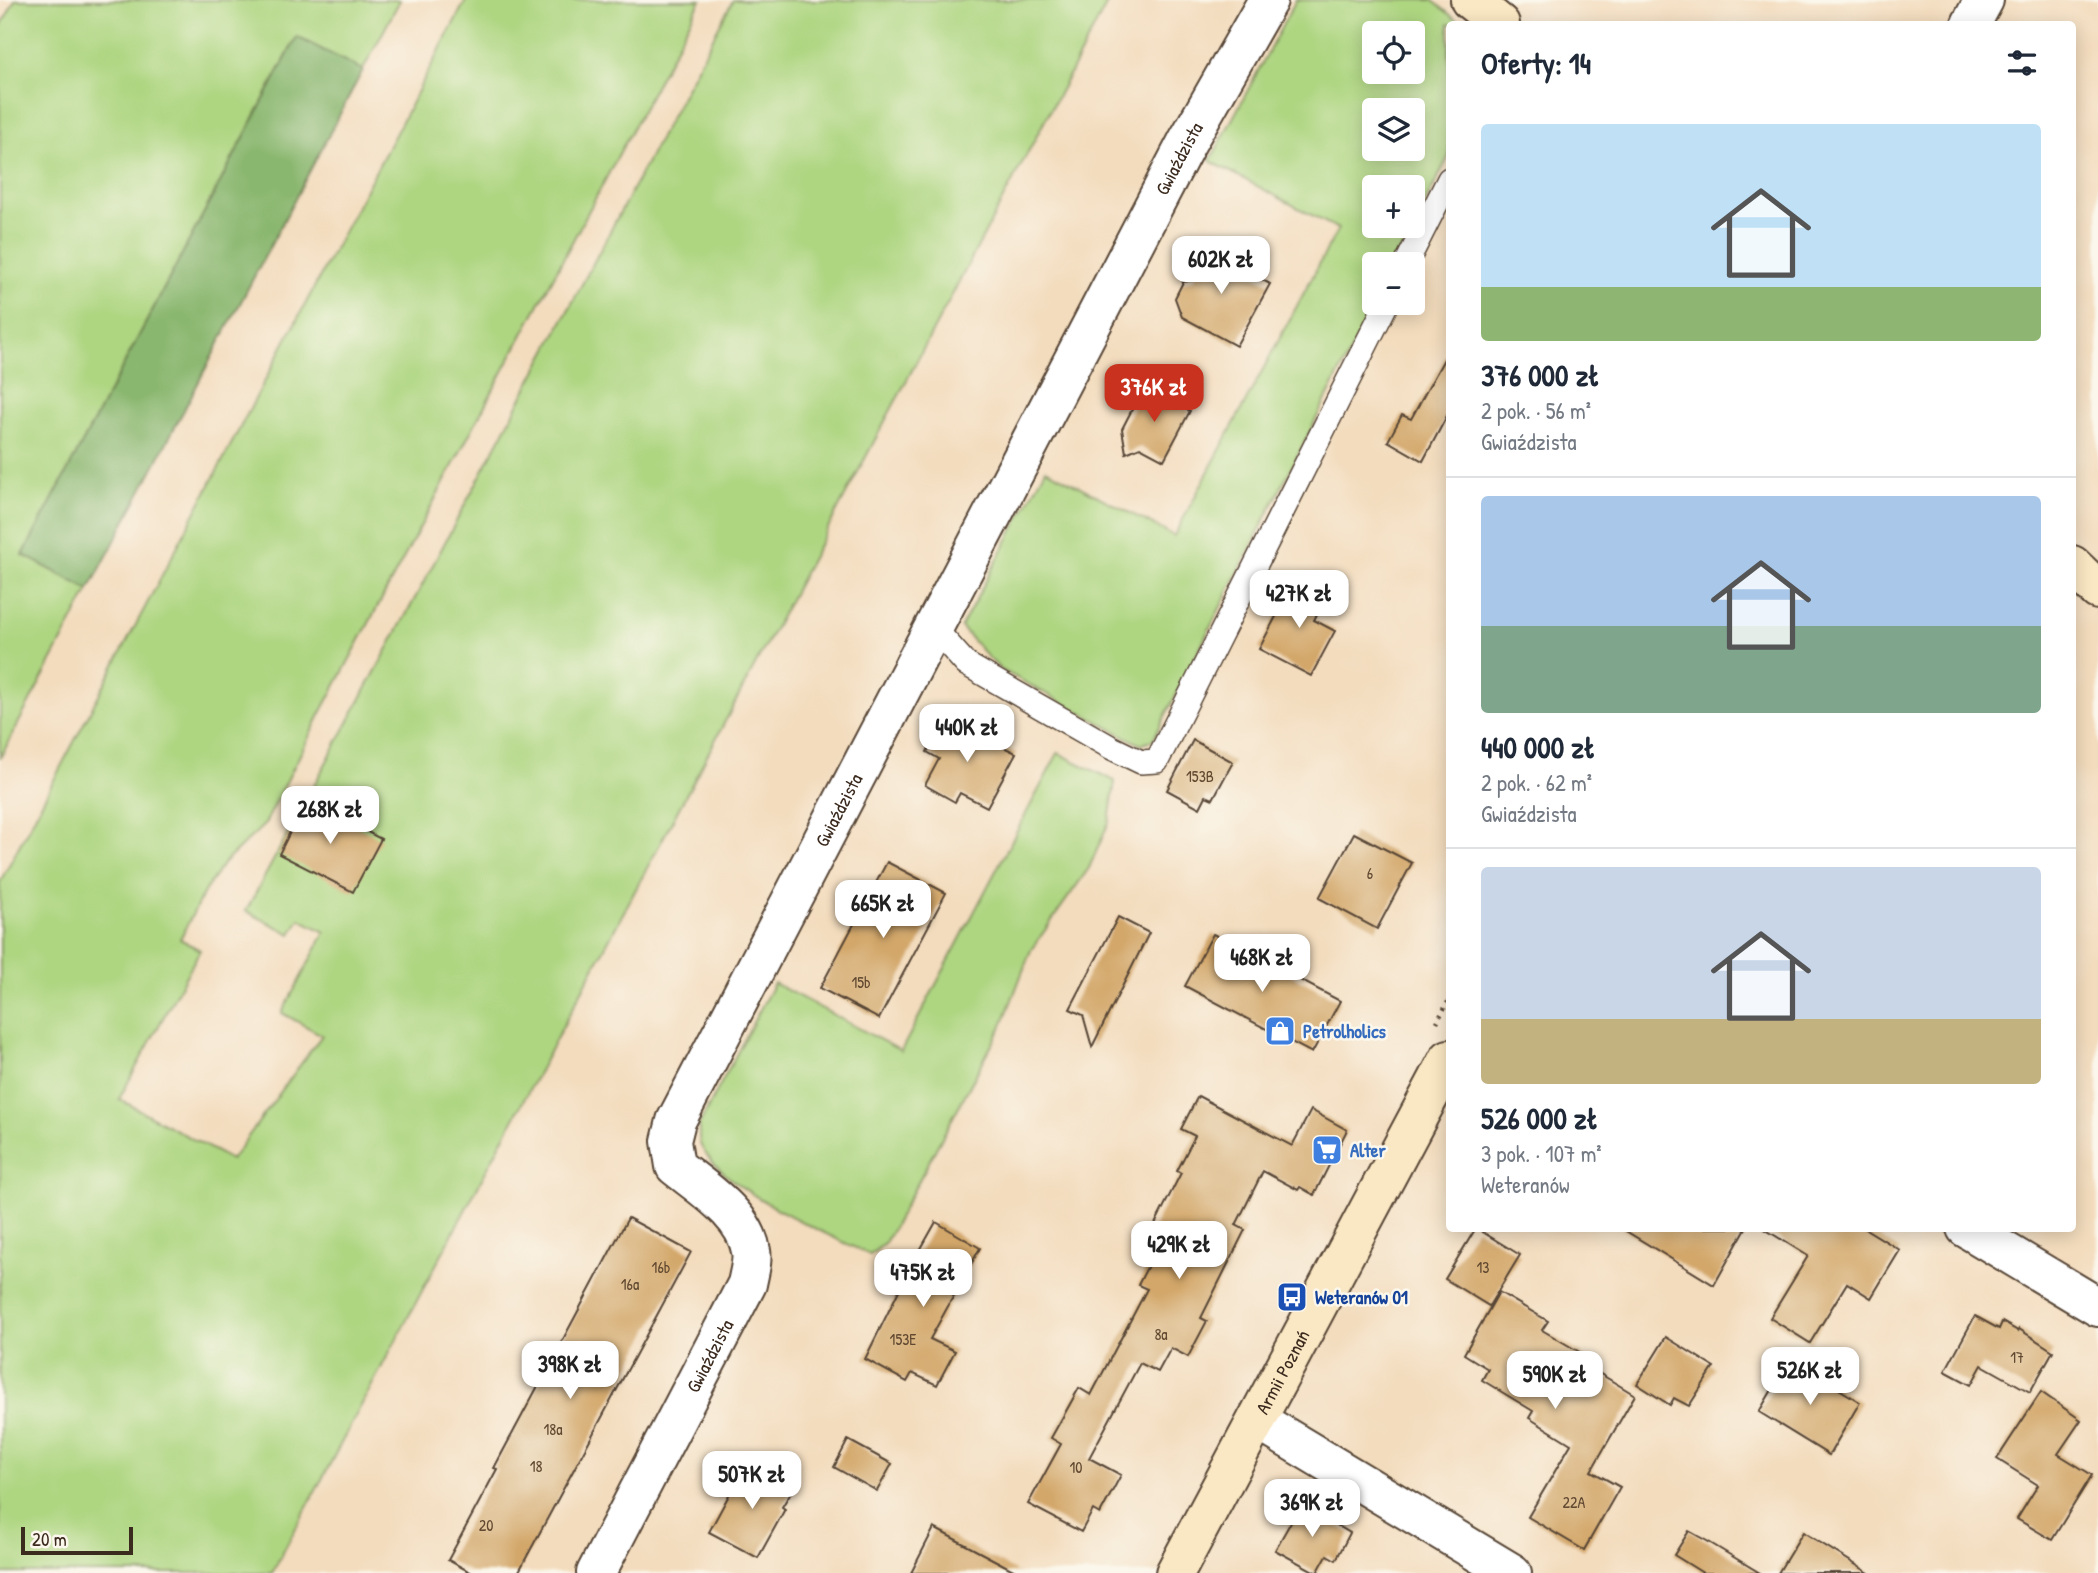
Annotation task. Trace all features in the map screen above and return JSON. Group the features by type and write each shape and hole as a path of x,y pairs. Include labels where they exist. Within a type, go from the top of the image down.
{"street":[{"name":"Gwiaździsta","path":"596,1573 747,1284 751,1265 752,1252 743,1227 716,1199 675,1166 671,1141 676,1121 1187,142 1268,0"},
{"path":"1471,0 1496,21"},
{"path":"1973,21 1984,0"},
{"path":"2076,569 2098,590"},
{"name":"Armii Poznań","path":"1175,1573 1446,1065"},
{"path":"1973,1232 2098,1307"},
{"path":"1257,1420 1512,1573"}],"lane":[{"path":"1412,252 1446,185"},
{"path":"934,628 966,664 1112,748 1141,762 1157,761 1381,315"}],"green space":[{"path":"15,0 400,0 363,70 296,38 24,554 89,590 0,758 0,28"},
{"path":"466,0 701,0 321,713 265,824 224,863 204,892 180,939 200,950 119,1099 231,1160 322,1035 282,1013 325,932 300,919 291,934 246,911 733,0 1109,0 272,1573 0,1573 0,882"},
{"path":"1296,0 1432,0 1458,21 1446,21 1446,162 1425,203 1425,175 1362,175 1362,238 1407,238 1400,252 1362,252 1362,315 1369,315 1153,740 1141,745 1000,669 961,627 1046,469 1174,536 1338,229 1210,161"},
{"path":"297,37 363,70 89,590 23,555"},
{"path":"1058,753 1115,781 1109,822 1089,868 1031,950 1001,1028 885,1243 870,1255 777,1209 731,1179 713,1163 701,1146 699,1125 774,983 901,1051"}],"building":[{"path":"1211,244 1244,262 1241,268 1270,284 1236,346 1182,317 1175,298 1183,282 1193,280"},
{"path":"1446,355 1446,418 1423,461 1388,441 1402,415 1411,419"},
{"path":"1144,386 1190,411 1164,460 1140,447 1126,453 1122,429"},
{"path":"1296,578 1327,595 1314,620 1335,631 1311,676 1259,649"},
{"path":"945,719 1016,753 987,807 960,793 955,802 925,785 939,759 927,752"},
{"path":"1193,740 1233,762 1213,799 1206,796 1200,808 1167,790"},
{"path":"306,800 381,839 353,892 279,854"},
{"path":"1354,833 1412,863 1377,929 1319,898"},
{"path":"887,862 946,893 879,1019 820,988"},
{"path":"1118,917 1149,933 1092,1047 1083,1015 1070,1009"},
{"path":"1213,934 1340,1001 1312,1053 1185,986"},
{"path":"1198,1096 1292,1146 1311,1110 1347,1130 1314,1195 1300,1187 1298,1190 1263,1171 1236,1225 1245,1230 1201,1318 1207,1321 1188,1357 1171,1348 1158,1372 1140,1363 1089,1458 1121,1475 1100,1514 1093,1510 1081,1532 1028,1504 1061,1444 1051,1438 1079,1388 1091,1395 1147,1289 1138,1285 1165,1232 1154,1226 1181,1173 1177,1171 1195,1136 1181,1129"},
{"path":"628,1218 691,1252 518,1573 472,1573 448,1560 497,1469 494,1468"},
{"path":"936,1222 980,1248 930,1339 955,1351 937,1385 912,1373 907,1382 865,1359"},
{"path":"1474,1232 1483,1232 1520,1255 1489,1306 1445,1279"},
{"path":"1628,1232 1744,1232 1714,1285"},
{"path":"1769,1232 1871,1232 1900,1250 1871,1298 1847,1283 1810,1343 1770,1318 1808,1256"},
{"path":"1499,1292 1548,1321 1542,1330 1583,1354 1579,1361 1635,1395 1591,1471 1620,1487 1584,1550 1528,1517 1571,1444 1529,1418 1533,1411 1482,1380 1488,1369 1464,1354"},
{"path":"1975,1316 1999,1329 2002,1322 2018,1331 2019,1329 2053,1351 2030,1392 1982,1365 1971,1385 1945,1371"},
{"path":"1666,1337 1714,1367 1689,1406 1674,1398 1670,1405 1637,1384"},
{"path":"1790,1359 1860,1402 1829,1455 1759,1412"},
{"path":"2041,1392 2081,1420 2058,1454 2092,1475 2052,1540 2017,1519 2038,1485 1997,1459"},
{"path":"848,1440 892,1464 877,1491 834,1467"},
{"path":"749,1463 794,1487 758,1558 709,1532"},
{"path":"1301,1504 1350,1533 1336,1560 1327,1555 1317,1573 1275,1550"},
{"path":"934,1528 964,1544 1019,1573 911,1573"},
{"path":"1689,1531 1760,1573 1703,1573 1674,1555"},
{"path":"1803,1532 1869,1573 1778,1573"}],"place":[{"name":"Petrolholics","path":"1280,1031"},
{"name":"Alter","path":"1327,1150"},
{"name":"Weteranów 01","path":"1292,1297"}]}
